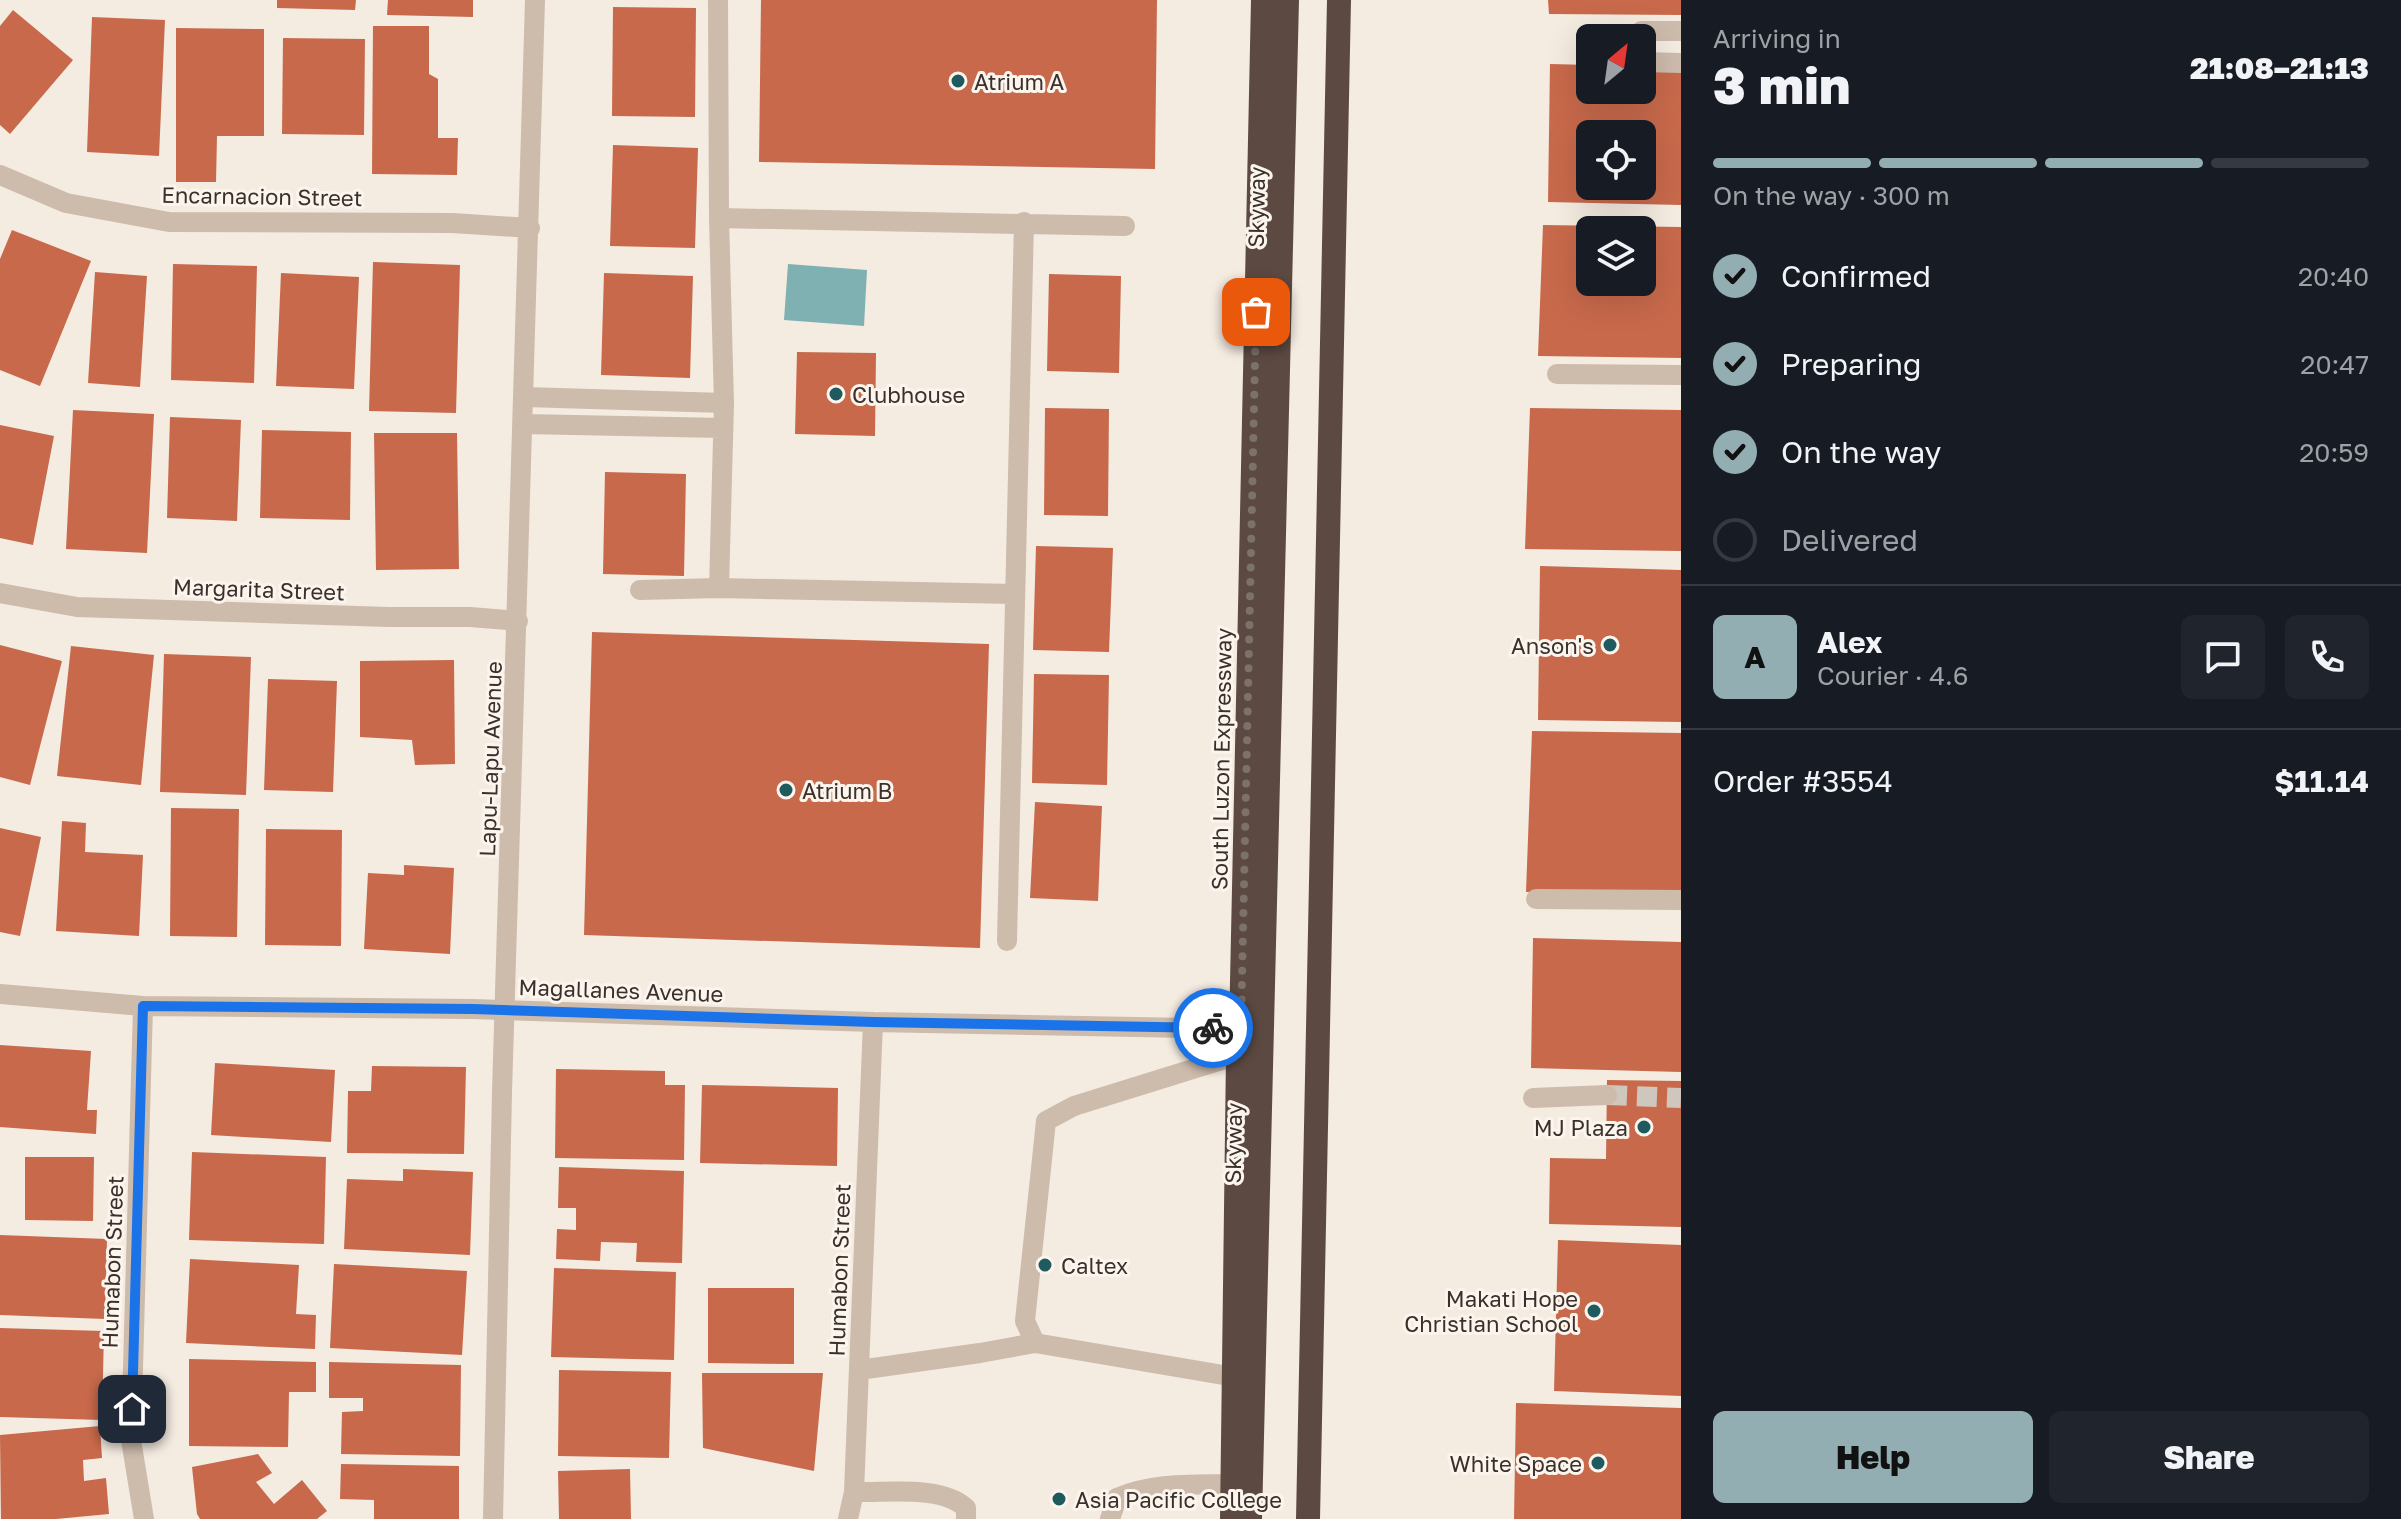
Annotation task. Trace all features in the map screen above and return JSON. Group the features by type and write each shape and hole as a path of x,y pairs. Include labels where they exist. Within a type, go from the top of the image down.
{"highway":[{"name":"South Luzon Expressway","path":"1232,1519 1238,1055 1263,0"},
{"name":"Skyway","path":"1250,1519 1287,0"},
{"path":"1308,1519 1342,0"},
{"path":"1317,1519 1342,0"}],"street":[{"name":"Lapu-Lapu Avenue","path":"493,1519 502,1092 535,0"},
{"path":"718,0 724,403 719,588"},
{"path":"1656,31 1681,31"},
{"path":"1656,62 1681,63"},
{"name":"Encarnacion Street","path":"0,175 66,203 169,222 452,223 530,228"},
{"path":"719,218 1125,226"},
{"path":"1007,941 1024,222"},
{"path":"1557,374 1681,375"},
{"path":"525,397 724,403"},
{"path":"524,424 723,428"},
{"path":"640,590 719,588 1014,594"},
{"name":"Margarita Street","path":"0,593 77,607 470,617 518,621"},
{"path":"1536,899 1681,900"},
{"name":"Magallanes Avenue","path":"0,994 143,1006 506,1010 873,1022 1241,1029"},
{"name":"Humabon Street","path":"143,1006 131,1440 144,1519"},
{"name":"Humabon Street","path":"848,1519 854,1492 873,1022"},
{"path":"1035,1343 1025,1321 1046,1121 1074,1106 1238,1055"},
{"path":"1533,1098 1607,1095"},
{"path":"859,1370 1035,1343 1235,1377"},
{"path":"1110,1519 1117,1498 1133,1491 1166,1485 1232,1484"},
{"path":"854,1492 941,1494 956,1499 966,1508 966,1519"}],"water":[{"path":"788,264 867,270 864,326 784,320"}],"building":[{"path":"277,0 356,0 355,10 277,8"},
{"path":"388,0 473,0 473,17 387,15"},
{"name":"Atrium A","path":"761,0 1157,0 1155,169 759,162"},
{"path":"1548,0 1681,0 1681,15 1549,14"},
{"path":"613,7 696,8 695,117 612,116"},
{"path":"13,10 73,60 10,134 0,125 0,26"},
{"path":"92,17 165,20 159,156 87,152"},
{"path":"373,26 429,26 429,74 438,79 438,138 458,138 457,175 372,174"},
{"path":"176,28 264,29 264,136 217,136 216,182 176,182"},
{"path":"283,38 365,39 364,135 282,134"},
{"path":"1550,64 1576,65 1576,104 1656,104 1656,66 1681,67 1681,205 1548,202"},
{"path":"613,145 698,148 695,248 610,246"},
{"path":"1543,225 1576,225 1576,296 1656,296 1656,227 1681,227 1681,358 1538,356"},
{"path":"12,230 91,261 40,386 0,370 0,259"},
{"path":"373,262 460,265 456,413 369,411"},
{"path":"173,264 257,266 254,383 171,380"},
{"path":"95,272 147,276 140,387 88,383"},
{"path":"281,273 359,277 354,389 276,386"},
{"path":"604,273 693,276 690,378 601,375"},
{"path":"1049,274 1121,276 1119,373 1047,371"},
{"name":"Clubhouse","path":"797,352 876,353 875,436 795,434"},
{"path":"1045,408 1109,409 1108,516 1044,515"},
{"path":"1530,408 1681,410 1681,551 1525,549"},
{"path":"73,410 154,414 147,553 66,549"},
{"path":"170,417 241,420 237,521 167,518"},
{"path":"0,425 54,436 33,545 0,538"},
{"path":"262,430 351,432 350,520 260,518"},
{"path":"374,433 457,433 459,569 376,570"},
{"path":"605,472 686,474 684,576 603,574"},
{"path":"1036,546 1113,548 1109,652 1033,650"},
{"name":"Anson's","path":"1540,566 1681,570 1681,722 1538,720"},
{"name":"Atrium B","path":"592,632 989,644 980,948 584,935"},
{"path":"0,645 62,661 30,785 0,777"},
{"path":"71,646 154,655 141,785 57,776"},
{"path":"164,654 251,657 246,795 160,792"},
{"path":"454,660 455,764 415,765 412,740 360,737 360,661"},
{"path":"1034,674 1109,675 1107,785 1032,783"},
{"path":"268,679 337,681 333,792 264,790"},
{"path":"1532,731 1681,733 1681,894 1526,892"},
{"path":"1035,802 1102,806 1098,901 1030,898"},
{"path":"171,808 239,809 237,937 170,936"},
{"path":"62,821 86,823 85,852 143,855 139,936 56,931"},
{"path":"0,828 41,837 20,936 0,932"},
{"path":"266,829 342,830 341,946 265,945"},
{"path":"404,865 454,868 450,954 364,949 368,873 404,875"},
{"path":"1533,938 1681,942 1681,1072 1531,1068"},
{"path":"0,1045 91,1051 87,1110 97,1110 96,1134 0,1127"},
{"path":"215,1063 335,1070 331,1142 211,1135"},
{"path":"372,1066 466,1067 464,1154 347,1153 348,1091 371,1091"},
{"path":"556,1069 665,1071 665,1085 685,1085 684,1160 555,1158"},
{"name":"MJ Plaza","path":"1607,1080 1681,1081 1681,1227 1549,1224 1550,1158 1606,1159"},
{"path":"702,1085 838,1088 837,1166 700,1163"},
{"path":"192,1152 326,1157 324,1244 189,1240"},
{"path":"25,1157 94,1157 93,1221 25,1220"},
{"path":"559,1167 684,1171 682,1263 636,1262 637,1243 601,1242 600,1261 556,1259 557,1229 576,1230 576,1208 558,1208"},
{"path":"403,1169 473,1172 470,1255 344,1249 347,1179 403,1181"},
{"path":"0,1235 107,1239 105,1319 0,1315"},
{"name":"Makati Hope Christian School","path":"1558,1240 1681,1245 1681,1396 1554,1391"},
{"path":"190,1259 299,1265 296,1314 316,1315 315,1349 186,1343"},
{"path":"334,1264 467,1271 462,1355 330,1348"},
{"path":"554,1268 676,1272 674,1360 551,1357"},
{"path":"708,1288 794,1288 794,1364 708,1363"},
{"path":"0,1328 104,1331 102,1420 0,1417"},
{"path":"189,1359 316,1362 316,1392 289,1392 288,1447 189,1446"},
{"path":"329,1362 461,1365 460,1456 341,1454 342,1412 363,1411 363,1398 329,1398"},
{"path":"559,1370 671,1372 669,1458 558,1456"},
{"path":"702,1373 823,1373 814,1471 703,1448"},
{"name":"White Space","path":"1516,1403 1681,1408 1681,1519 1514,1519"},
{"path":"100,1426 102,1458 83,1460 84,1481 106,1478 109,1514 56,1519 1,1519 0,1435"},
{"path":"258,1454 272,1473 256,1482 274,1504 302,1480 327,1511 317,1519 200,1519 192,1467"},
{"path":"341,1464 459,1466 459,1519 374,1519 374,1500 340,1499"},
{"path":"630,1469 631,1519 559,1519 558,1471"}],"tunnel":[{"path":"1607,1095 1681,1098"}],"way so far":[{"path":"1213,1028 1241,1029 1256,312"}],"place":[{"name":"Atrium A","path":"958,81"},
{"name":"Clubhouse","path":"836,394"},
{"name":"Anson's","path":"1610,645"},
{"name":"Atrium B","path":"786,790"},
{"name":"MJ Plaza","path":"1644,1127"},
{"name":"Caltex","path":"1045,1265"},
{"name":"Makati Hope Christian School","path":"1594,1311"},
{"name":"White Space","path":"1598,1463"},
{"name":"Asia Pacific College","path":"1059,1499"}],"route":[{"path":"132,1409 143,1006 473,1009 873,1022 1213,1028"}]}
